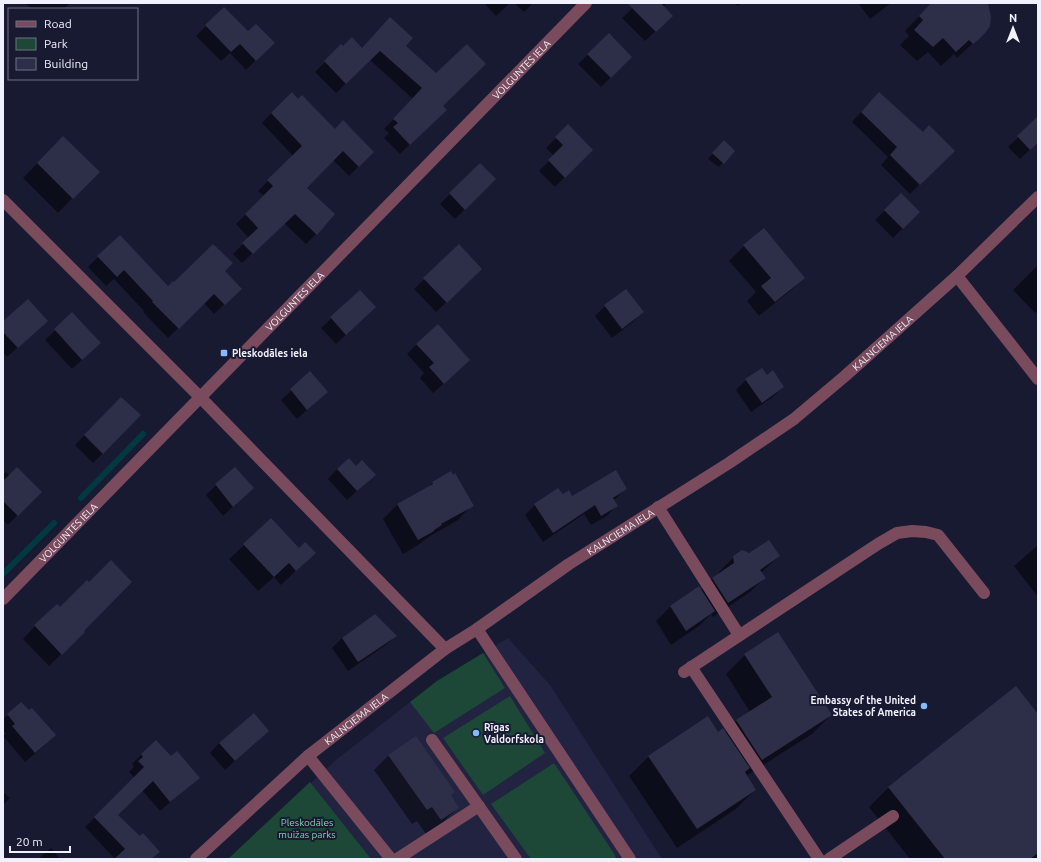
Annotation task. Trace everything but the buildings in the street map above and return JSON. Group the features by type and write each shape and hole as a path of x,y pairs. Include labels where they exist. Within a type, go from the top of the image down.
{"street":[{"name":"VOLGUNTES IELA","path":"3,599 586,3"},
{"name":"KALNCIEMA IELA","path":"196,859 308,756 445,649 477,629 569,564 729,463 794,419 845,376 957,276 1038,197"},
{"path":"3,200 201,398 445,649"},
{"path":"957,276 1038,379"},
{"path":"658,507 739,635"},
{"path":"819,859 688,669 878,544 898,533 912,531 938,535 984,593"},
{"path":"477,629 630,859"},
{"path":"432,740 516,859"},
{"path":"308,756 391,859"},
{"path":"397,859 479,806"},
{"path":"829,859 893,816"}],"shaded area":[{"name":"Rīgas Valdorfskola","path":"508,638 550,685 662,859 228,859 337,759 437,681"}],"green space":[{"path":"483,653 505,688 434,733 410,702 437,681"},
{"path":"510,696 545,753 483,795 443,738"},
{"path":"554,763 615,855 616,859 531,859 491,804"},
{"name":"Pleskodāles muižas parks","path":"310,782 371,859 228,859"}],"waterway":[{"path":"81,498 143,434"},
{"path":"3,574 54,523"}],"place":[{"name":"Pleskodāles iela","path":"224,353"},
{"name":"Embassy of the United States of America","path":"924,706"},
{"name":"Rīgas Valdorfskola","path":"476,733"}]}
